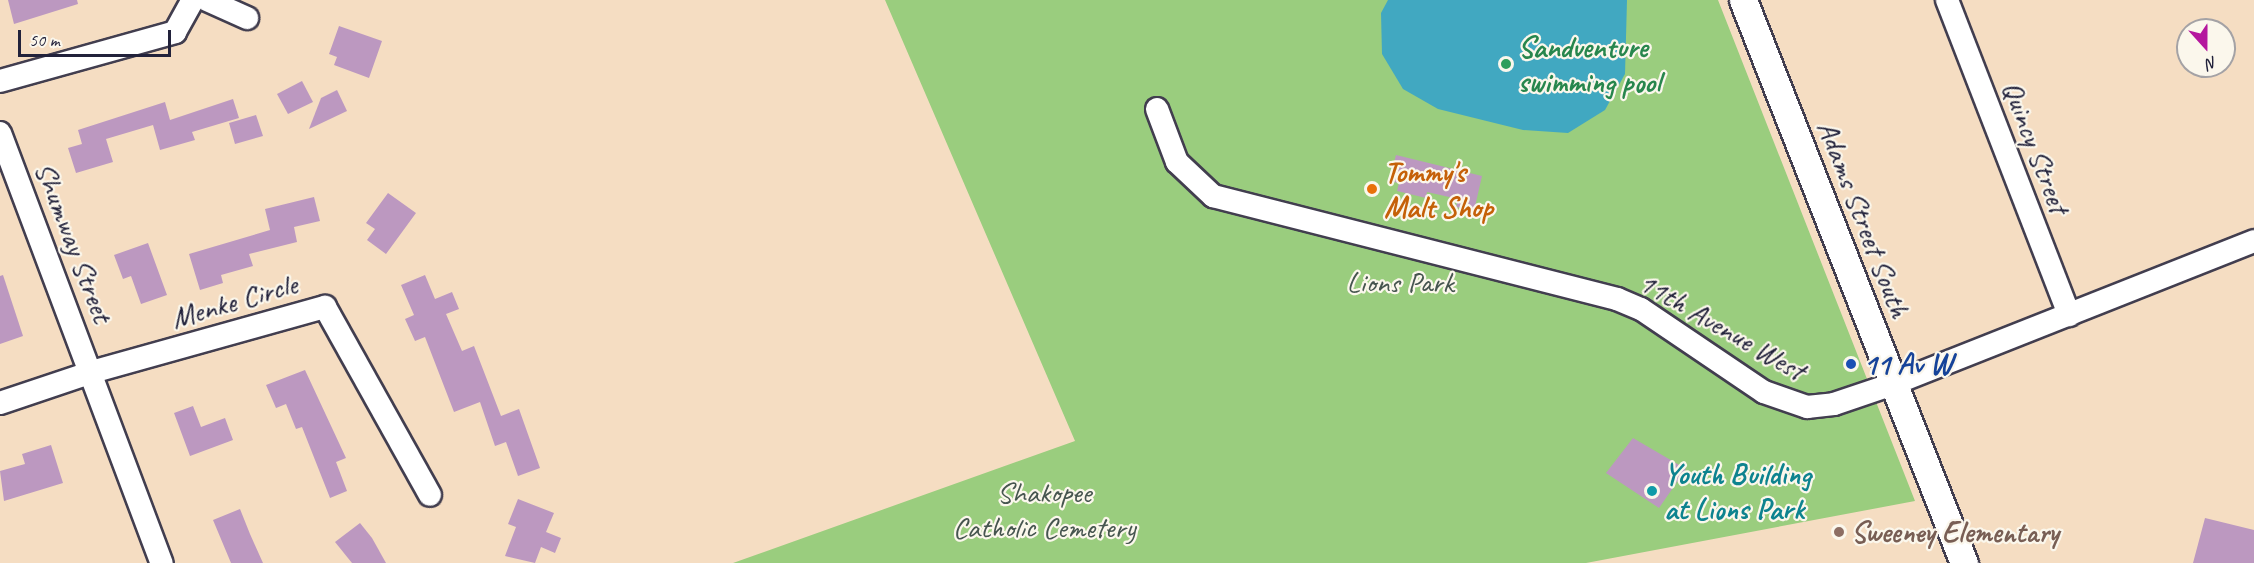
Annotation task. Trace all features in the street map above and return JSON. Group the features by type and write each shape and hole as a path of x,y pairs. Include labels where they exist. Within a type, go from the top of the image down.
{"street":[{"path":"0,81 175,32 193,0"},
{"path":"207,0 247,18"},
{"name":"Adams Street South","path":"1743,0 1964,563"},
{"name":"Quincy Street","path":"1947,0 2069,315"},
{"name":"11th Avenue West","path":"1157,109 1177,162 1213,196 1617,299 1641,309 1764,392 1794,404 1834,404 1893,384 2254,241"},
{"name":"Shumway Street","path":"0,134 92,372 162,563"},
{"name":"Menke Circle","path":"92,372 325,307 430,495"},
{"path":"0,403 92,372"}],"green space":[{"name":"Lions Park","path":"885,0 1718,0 1915,501 1586,563 733,563 1075,441"}],"water":[{"name":"Sandventure swimming pool","path":"1388,0 1627,0 1625,74 1605,110 1568,133 1523,130 1438,109 1403,89 1382,54 1381,13"}],"building":[{"path":"8,0 77,0 78,4 14,24"},
{"path":"339,26 382,41 369,78 334,65 337,57 329,54"},
{"path":"302,81 313,102 288,114 277,94"},
{"path":"337,90 347,111 309,129 321,98"},
{"path":"233,99 239,118 192,132 195,140 160,150 153,125 106,139 113,162 76,173 68,148 82,144 78,130 165,102 170,120"},
{"path":"256,115 263,136 235,144 229,123"},
{"path":"1396,155 1482,176 1474,211 1456,207 1458,199 1427,192 1426,198 1397,191 1399,183 1389,181"},
{"path":"388,193 416,213 386,254 367,240 375,229 366,223"},
{"path":"314,197 320,221 294,227 297,242 249,254 253,266 221,275 223,283 200,290 189,254 270,230 265,209"},
{"path":"148,243 167,295 141,304 131,276 123,279 114,255"},
{"path":"3,275 23,336 0,344 0,276"},
{"path":"425,275 435,299 452,292 459,309 446,314 462,351 474,346 501,416 519,409 540,468 518,476 506,442 495,446 480,402 454,412 425,337 415,341 405,319 414,315 401,285"},
{"path":"305,370 346,458 336,462 347,491 330,498 302,427 296,429 286,404 276,408 266,385"},
{"path":"193,406 201,427 225,418 233,440 190,456 174,413"},
{"name":"Youth Building at Lions Park","path":"1633,438 1686,469 1659,508 1606,473"},
{"path":"51,445 63,483 4,501 0,471 25,464 22,454"},
{"path":"518,499 554,513 546,532 561,538 555,553 541,547 535,563 505,556 516,527 508,524"},
{"path":"240,509 263,563 231,563 213,520"},
{"path":"2205,518 2254,530 2254,563 2193,563"},
{"path":"360,523 372,538 386,563 352,563 335,542"}],"place":[{"name":"Sandventure swimming pool","path":"1506,64"},
{"name":"Tommy's Malt Shop","path":"1372,189"},
{"name":"11 Av W","path":"1851,364"},
{"name":"Youth Building at Lions Park","path":"1652,491"},
{"name":"Sweeney Elementary","path":"1839,532"}],"park label":[{"name":"Shakopee Catholic Cemetery","path":"1044,509"}]}
